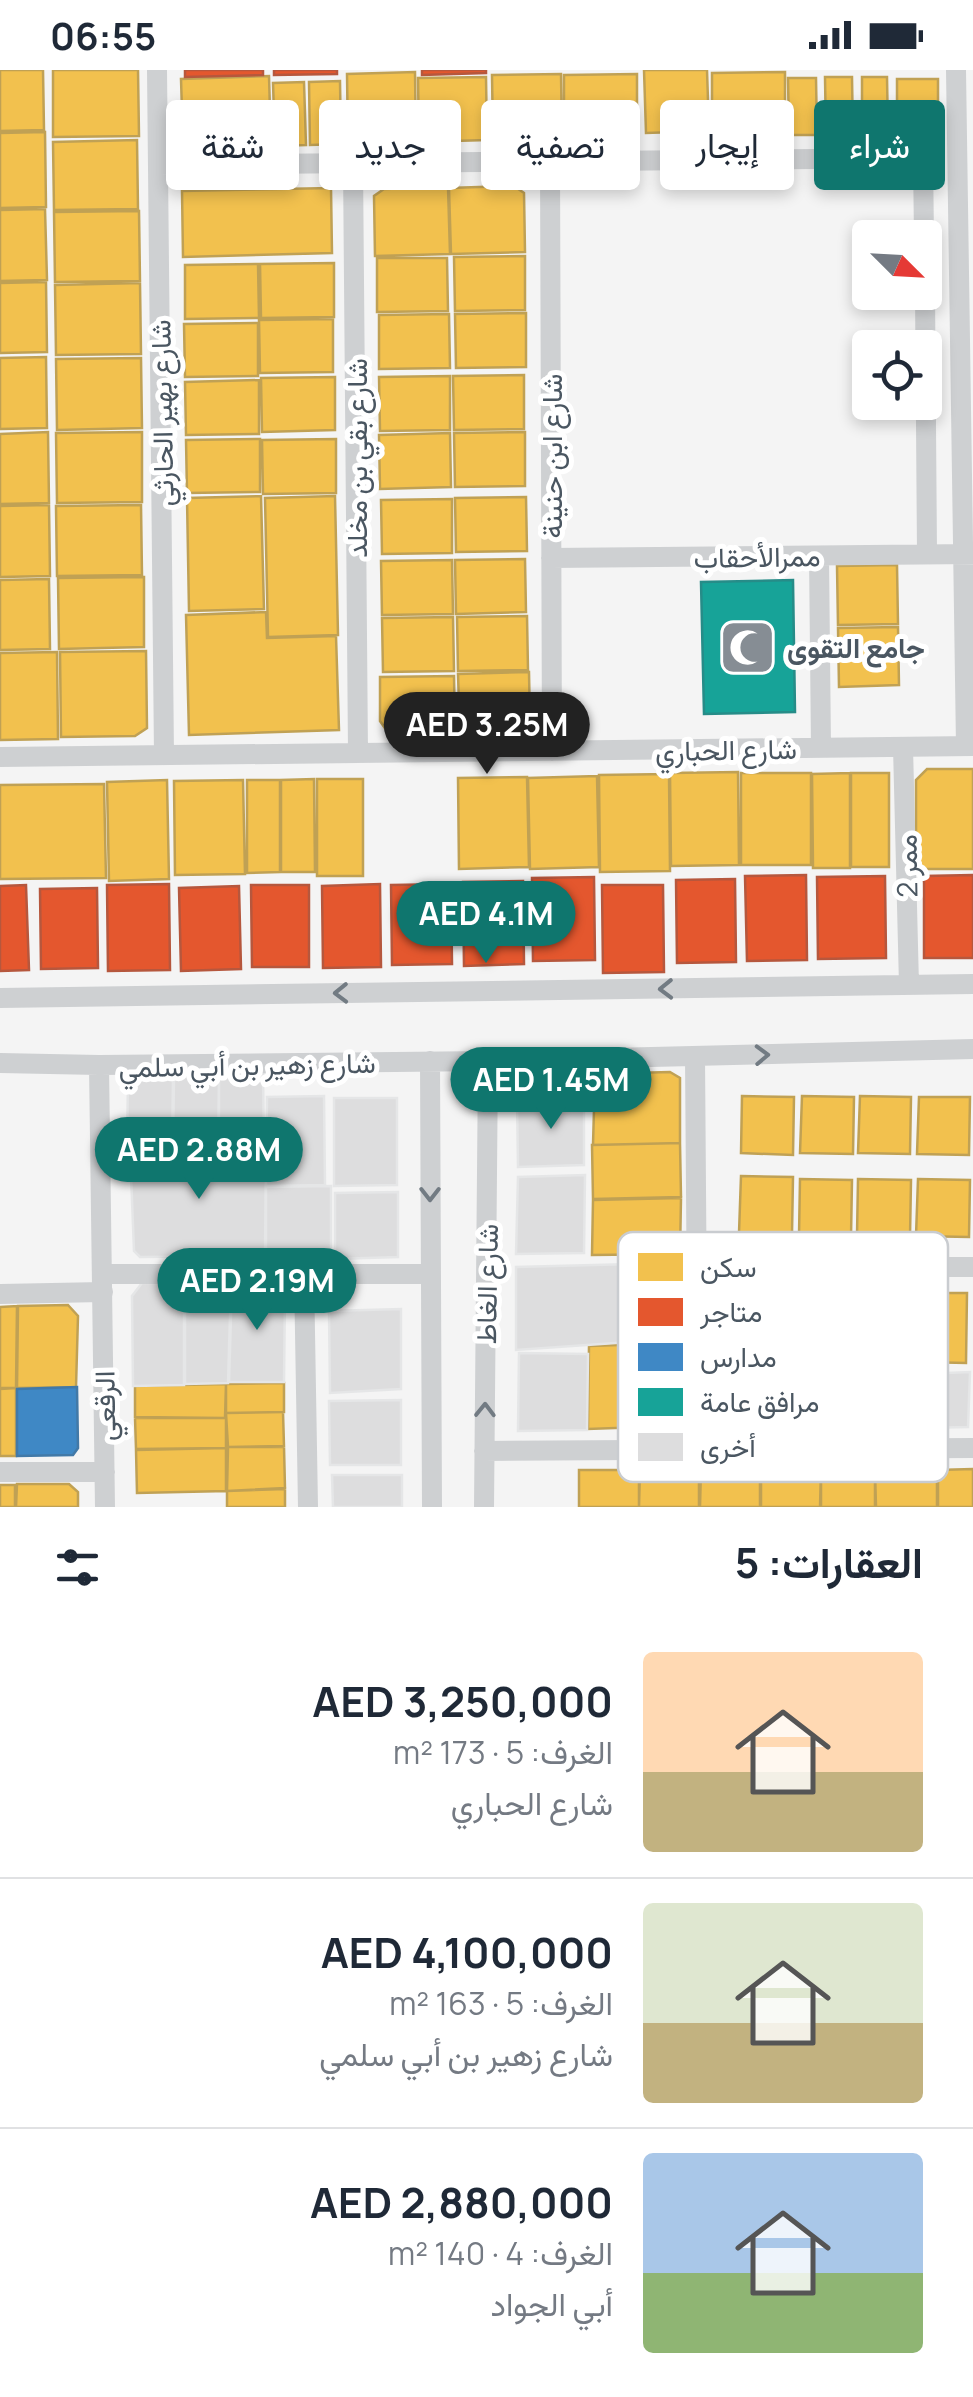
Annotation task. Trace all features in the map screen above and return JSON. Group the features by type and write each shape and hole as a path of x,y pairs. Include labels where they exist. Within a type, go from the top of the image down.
{"street":[{"name":"شارع بهير الحارثي","path":"157,70 164,755"},
{"path":"956,70 970,746"},
{"path":"640,161 923,158 924,220"},
{"path":"158,165 319,164"},
{"name":"شارع بقي بن مخلد","path":"354,190 358,753"},
{"name":"شارع ابن حنينة","path":"550,190 552,751"},
{"path":"925,310 927,554"},
{"name":"ممرالأحقاب","path":"552,558 968,554"},
{"path":"819,556 820,748"},
{"name":"شارع الحباري","path":"0,757 970,746"},
{"name":"ممر 2","path":"903,747 909,985"},
{"path":"0,998 973,984"},
{"name":"شارع زهير بن أبي سلمي","path":"0,1063 488,1062 973,1049"},
{"path":"696,1057 696,1232"},
{"name":"شارع الغاط","path":"430,1062 432,1507"},
{"name":"شارع الغاط","path":"484,1507 488,1062"},
{"name":"الرقعي","path":"99,1065 105,1507"},
{"path":"948,1267 973,1267"},
{"path":"0,1294 103,1283 304,1274 431,1274"},
{"path":"304,1274 308,1507"},
{"path":"948,1448 973,1448"},
{"path":"484,1451 618,1452"},
{"path":"0,1472 105,1472"}],"building: سكن":[{"path":"0,70 43,70 44,130 0,131"},
{"path":"53,70 138,70 139,136 53,137"},
{"path":"644,70 707,70 708,100 660,100 660,133 646,133"},
{"path":"415,72 415,100 347,100 347,74"},
{"path":"785,72 785,100 712,100 712,73"},
{"path":"561,74 561,100 492,100 492,75"},
{"path":"637,74 637,100 564,100 564,75"},
{"path":"269,76 270,100 182,100 181,79"},
{"path":"486,77 486,100 481,100 481,140 461,141 461,100 418,100 418,78"},
{"path":"825,77 852,77 852,100 825,100"},
{"path":"862,77 887,77 887,100 862,100"},
{"path":"788,78 816,78 814,135 794,135 794,100 788,100"},
{"path":"897,79 938,79 938,100 897,100"},
{"path":"340,81 340,100 319,100 319,145 310,145 309,82"},
{"path":"304,82 306,145 299,145 299,100 274,100 273,83"},
{"path":"45,132 46,207 0,208 0,133"},
{"path":"137,140 138,209 54,210 53,142"},
{"path":"331,190 332,253 183,257 182,191"},
{"path":"383,190 448,190 450,254 375,256 374,196"},
{"path":"449,190 524,193 525,252 451,254"},
{"path":"45,209 47,280 0,281 0,210"},
{"path":"139,211 140,281 55,282 54,212"},
{"path":"525,256 525,310 455,311 454,257"},
{"path":"377,258 447,258 448,311 377,312"},
{"path":"334,263 334,317 261,318 260,264"},
{"path":"258,264 259,318 185,319 185,265"},
{"path":"46,282 47,352 0,353 0,283"},
{"path":"140,283 141,354 56,355 55,285"},
{"path":"526,313 526,367 456,368 455,314"},
{"path":"449,314 450,368 379,369 379,315"},
{"path":"333,319 333,372 260,373 259,320"},
{"path":"258,323 258,376 185,377 184,324"},
{"path":"46,357 47,428 0,429 0,358"},
{"path":"141,358 142,428 57,430 56,359"},
{"path":"524,375 524,429 454,430 453,376"},
{"path":"450,376 450,430 380,431 379,377"},
{"path":"335,377 335,430 262,432 261,378"},
{"path":"259,380 259,434 186,435 185,382"},
{"path":"48,432 49,503 0,504 0,434"},
{"path":"142,432 142,502 57,503 56,433"},
{"path":"525,432 525,486 455,487 454,433"},
{"path":"450,433 451,487 380,489 379,435"},
{"path":"260,439 260,492 187,493 186,440"},
{"path":"336,439 336,493 263,494 262,440"},
{"path":"261,496 264,609 189,611 187,498"},
{"path":"335,496 338,635 268,637 265,498"},
{"path":"526,497 527,551 456,552 455,498"},
{"path":"452,499 452,553 382,554 381,500"},
{"path":"49,505 50,576 0,577 0,506"},
{"path":"141,505 142,575 57,576 56,506"},
{"path":"525,559 526,612 456,614 455,560"},
{"path":"452,560 453,614 382,615 381,561"},
{"path":"897,565 898,624 838,625 837,566"},
{"path":"144,577 144,647 59,649 58,578"},
{"path":"49,579 50,649 0,650 0,580"},
{"path":"266,612 267,638 336,636 339,730 189,735 186,615"},
{"path":"527,616 528,670 458,671 457,617"},
{"path":"453,617 454,671 383,672 382,618"},
{"path":"898,627 899,685 839,687 838,628"},
{"path":"146,651 147,728 135,736 61,737 60,652"},
{"path":"57,652 58,739 0,740 0,653"},
{"path":"529,672 530,723 521,734 460,736 458,674"},
{"path":"454,676 455,733 389,734 380,721 380,677"},
{"path":"927,769 973,769 973,869 916,869 916,780"},
{"path":"738,772 739,865 671,866 670,773"},
{"path":"741,773 811,773 811,865 741,865"},
{"path":"850,773 850,868 813,868 812,774"},
{"path":"851,773 889,773 889,867 851,867"},
{"path":"669,774 670,871 600,872 599,775"},
{"path":"597,776 599,867 530,869 528,778"},
{"path":"527,777 529,867 459,869 458,778"},
{"path":"314,779 315,872 281,872 281,780"},
{"path":"317,779 363,779 363,876 317,876"},
{"path":"167,780 169,879 109,881 107,782"},
{"path":"243,780 245,874 175,875 174,781"},
{"path":"247,780 280,780 280,872 247,873"},
{"path":"104,784 106,878 0,879 0,785"},
{"path":"670,1072 680,1078 680,1143 593,1145 595,1074"},
{"path":"742,1096 794,1097 793,1155 741,1153"},
{"path":"802,1096 854,1097 853,1154 800,1153"},
{"path":"860,1096 911,1097 910,1154 858,1153"},
{"path":"919,1097 970,1097 969,1155 917,1154"},
{"path":"680,1143 681,1197 593,1199 592,1145"},
{"path":"741,1176 793,1177 792,1232 739,1232"},
{"path":"800,1179 852,1180 851,1232 799,1232"},
{"path":"858,1179 911,1180 910,1232 857,1232"},
{"path":"918,1179 970,1180 969,1237 948,1237 948,1232 916,1232"},
{"path":"681,1198 680,1232 618,1232 618,1255 592,1255 593,1200"},
{"path":"948,1293 967,1293 966,1363 948,1363"},
{"path":"68,1305 78,1316 76,1387 17,1388 18,1306"},
{"path":"17,1306 16,1388 0,1388 0,1307"},
{"path":"618,1345 618,1428 588,1429 589,1346"},
{"path":"284,1383 284,1412 226,1413 226,1384"},
{"path":"226,1384 225,1418 135,1417 135,1386"},
{"path":"16,1388 16,1456 0,1456 0,1389"},
{"path":"283,1412 284,1446 228,1447 226,1413"},
{"path":"135,1418 226,1418 226,1448 136,1449"},
{"path":"228,1447 284,1447 285,1488 227,1491"},
{"path":"226,1448 226,1491 137,1493 136,1450"},
{"path":"973,1469 973,1507 938,1507 938,1482 948,1482 948,1470"},
{"path":"579,1470 618,1470 618,1482 639,1482 639,1507 579,1507"},
{"path":"640,1482 699,1482 699,1507 639,1507"},
{"path":"701,1482 760,1482 760,1507 700,1507"},
{"path":"761,1482 821,1482 820,1507 761,1507"},
{"path":"821,1482 875,1482 875,1507 821,1507"},
{"path":"875,1482 937,1482 937,1507 876,1507"},
{"path":"17,1484 69,1484 78,1492 78,1507 16,1507"},
{"path":"0,1485 15,1485 15,1507 0,1507"},
{"path":"285,1489 285,1507 227,1507 227,1491"}],"building: متاجر":[{"path":"185,70 263,70 263,75 185,77"},
{"path":"274,70 337,70 337,74 274,75"},
{"path":"422,70 486,70 486,73 422,75"},
{"path":"806,875 807,960 747,961 745,876"},
{"path":"973,875 973,958 924,958 924,876"},
{"path":"885,876 886,958 818,959 817,877"},
{"path":"594,877 595,960 533,961 532,878"},
{"path":"735,879 736,962 677,963 676,880"},
{"path":"523,881 524,964 464,966 463,882"},
{"path":"169,884 170,970 108,971 107,885"},
{"path":"380,884 381,967 323,968 322,886"},
{"path":"451,884 452,964 392,965 391,885"},
{"path":"26,885 29,970 0,971 0,886"},
{"path":"251,885 309,885 309,967 252,967"},
{"path":"602,885 663,885 664,972 603,973"},
{"path":"239,886 241,969 181,971 179,888"},
{"path":"97,888 98,968 41,969 40,889"}],"building: مدارس":[{"path":"77,1387 78,1448 73,1455 17,1456 17,1389"}],"building: مرافق عامة":[{"name":"جامع التقوى","path":"793,580 795,712 704,714 701,582"}],"building: أخرى":[{"path":"263,1074 264,1145 219,1146 219,1076"},
{"path":"219,1076 218,1146 173,1148 174,1077"},
{"path":"173,1077 172,1148 127,1149 128,1078"},
{"path":"324,1096 325,1185 266,1186 267,1097"},
{"path":"334,1098 397,1098 397,1185 334,1186"},
{"path":"517,1098 584,1099 584,1165 518,1167"},
{"path":"266,1146 265,1256 140,1257 134,1251 130,1149"},
{"path":"585,1175 584,1253 516,1254 518,1177"},
{"path":"331,1186 331,1253 266,1254 266,1187"},
{"path":"398,1192 398,1257 335,1259 335,1193"},
{"path":"618,1264 618,1343 516,1350 516,1267"},
{"path":"274,1282 285,1293 284,1382 229,1382 232,1284"},
{"path":"142,1283 184,1283 184,1385 133,1386 132,1296"},
{"path":"185,1283 231,1283 228,1383 185,1384"},
{"path":"401,1309 401,1389 330,1393 329,1311"},
{"path":"519,1353 588,1354 587,1430 518,1431"},
{"path":"970,1372 968,1427 948,1427 948,1373"},
{"path":"401,1400 401,1465 330,1465 329,1401"},
{"path":"332,1475 402,1475 402,1507 333,1507"}],"place":[{"name":"جامع التقوى","path":"748,647"}]}
